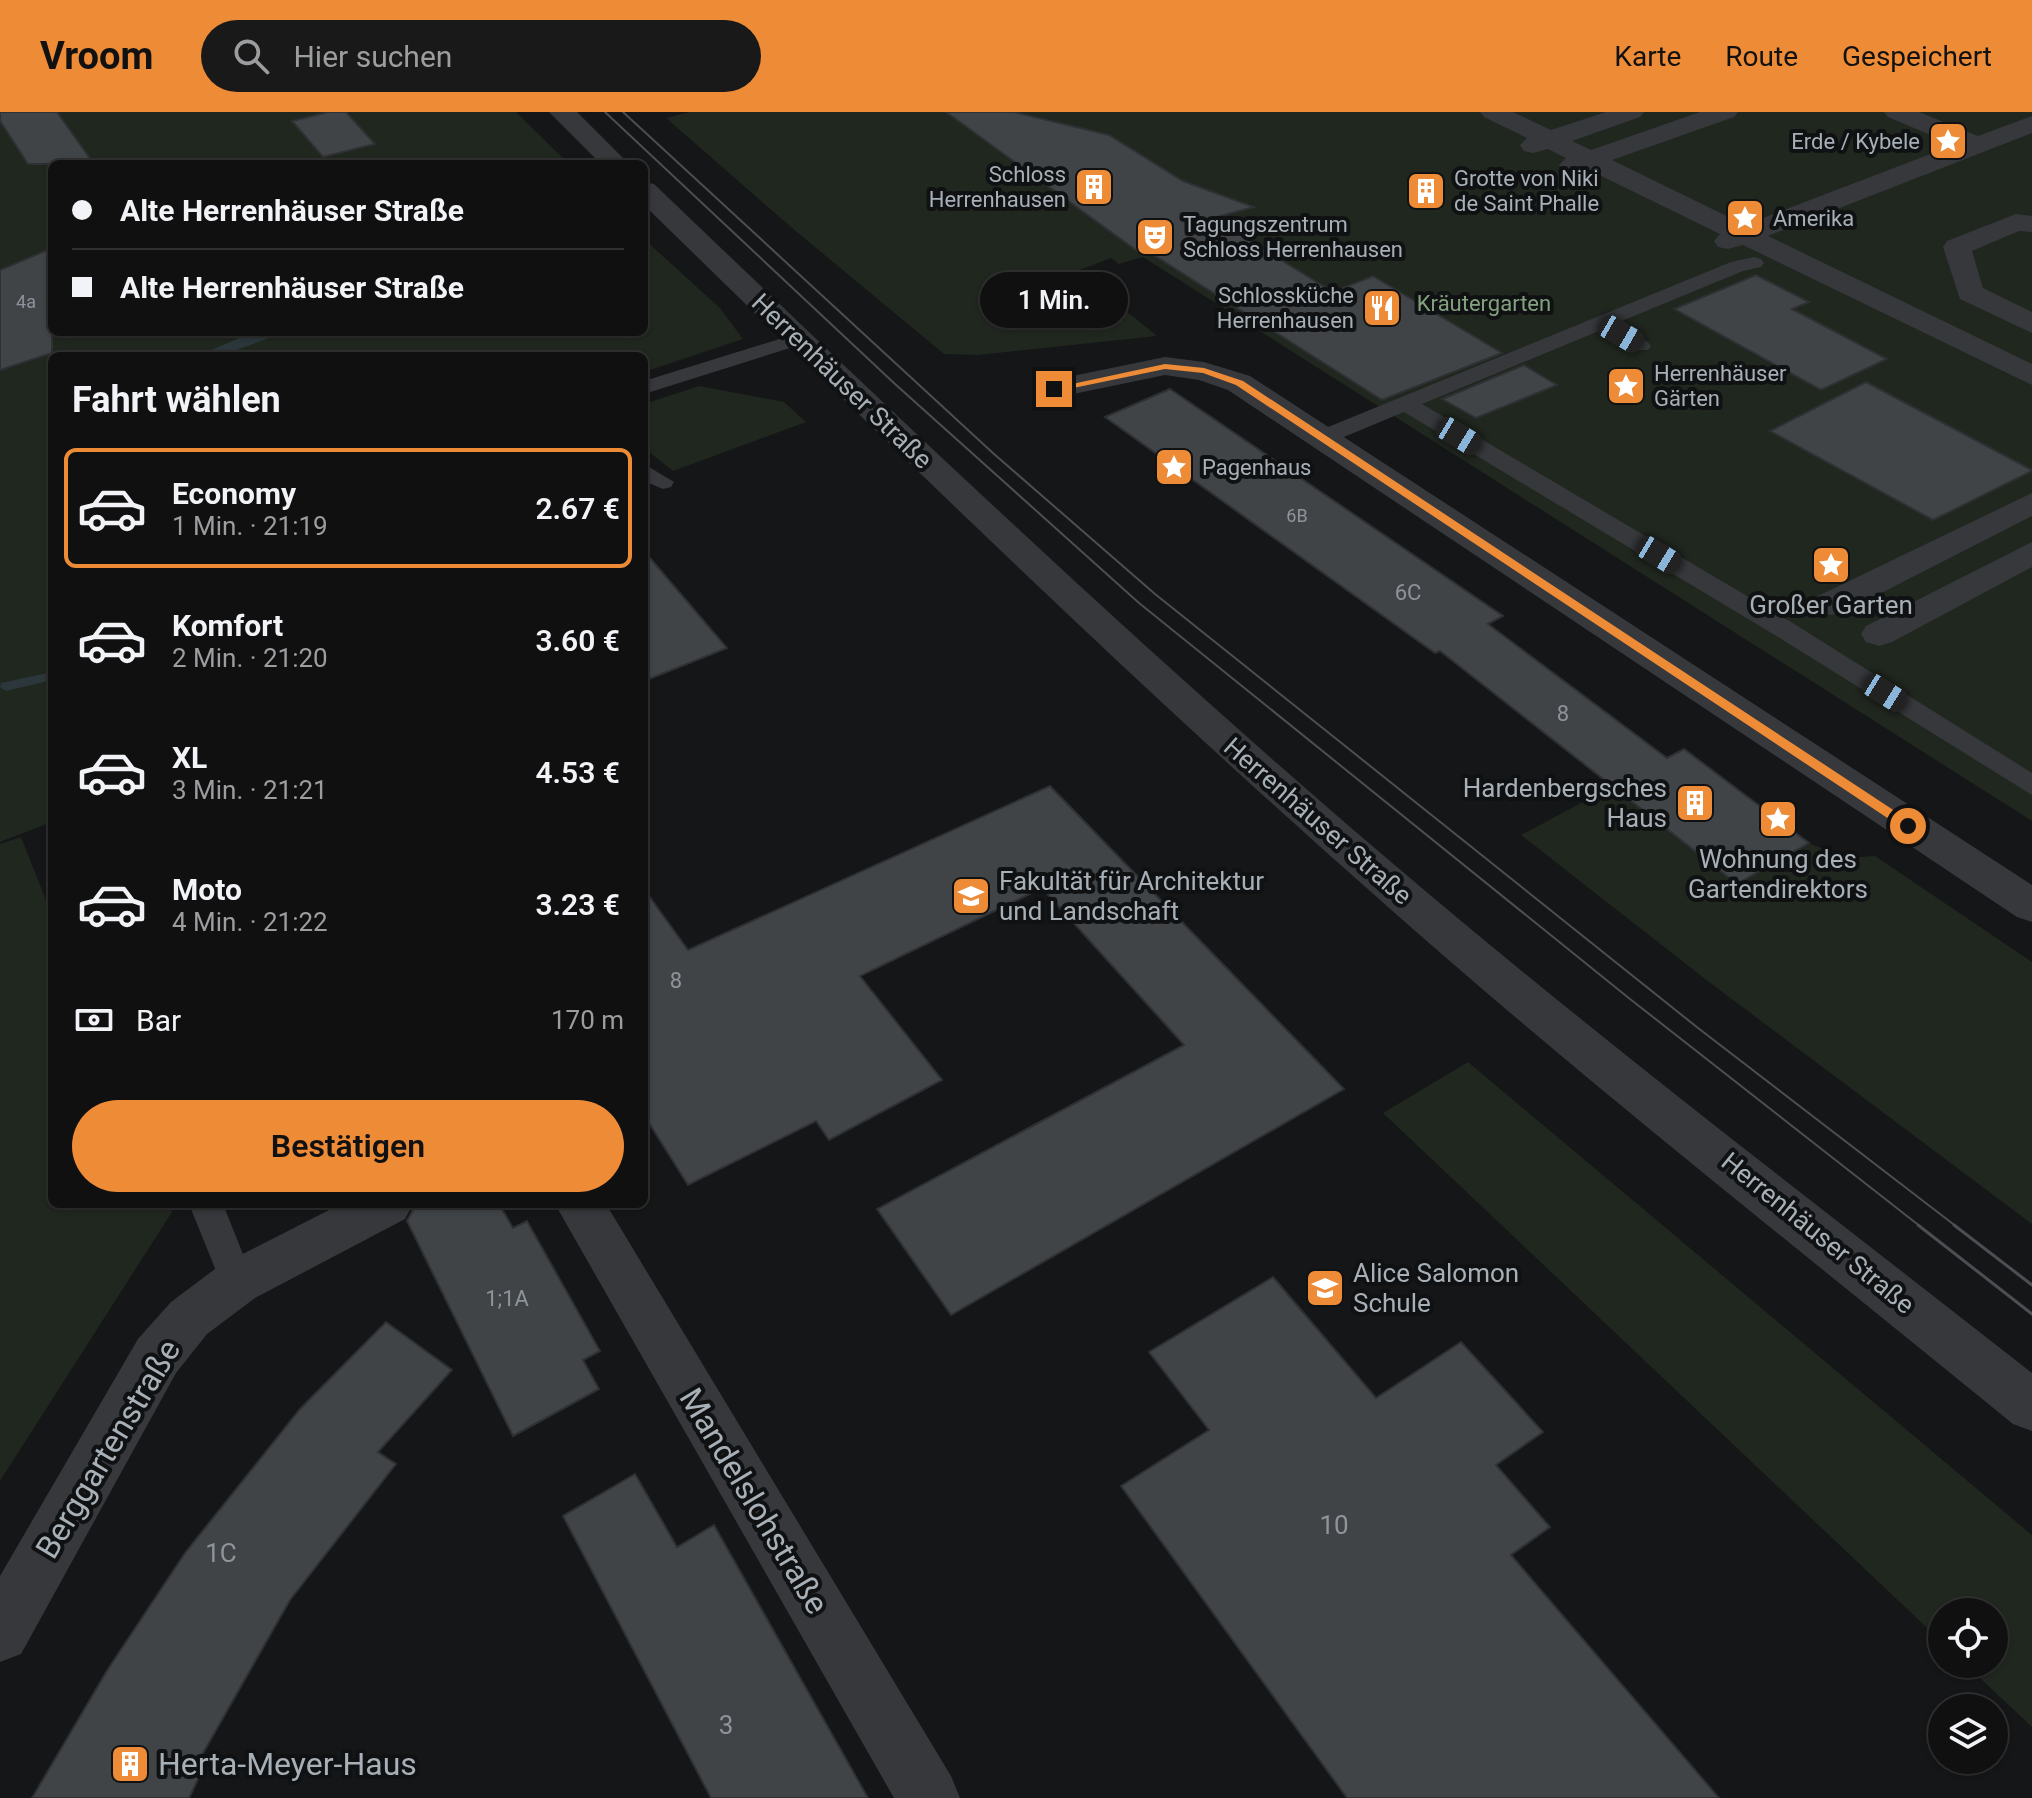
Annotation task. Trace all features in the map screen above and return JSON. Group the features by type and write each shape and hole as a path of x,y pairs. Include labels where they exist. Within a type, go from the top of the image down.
{"street":[{"path":"562,112 612,160"},
{"path":"1493,112 1540,143 1944,345 2032,376"},
{"path":"1540,143 1631,112"},
{"path":"1580,162 1725,112"},
{"path":"1897,112 1981,158"},
{"path":"1961,112 2021,128"},
{"path":"1981,158 2021,128"},
{"path":"1734,239 1981,158 2032,152"},
{"name":"Herrenhäuser Straße","path":"648,194 1105,632 1410,902 2032,1406"},
{"path":"2021,319 1970,293 1957,247 2016,222 2032,224"},
{"path":"1767,258 1809,241"},
{"path":"1944,345 2021,319"},
{"path":"1054,389 1165,366 1204,371 1239,383 1809,762 2032,906"},
{"path":"1831,604 2032,503"},
{"path":"1879,634 2032,553"},
{"path":"237,1282 380,1208"},
{"name":"Mandelslohstraße","path":"582,1208 929,1798"},
{"name":"Berggartenstraße","path":"0,1633 157,1356 189,1318 237,1282"}],"lane":[{"path":"1324,437 1738,266 1767,258"},
{"path":"1601,323 1641,346"},
{"path":"648,387 799,339"},
{"path":"1404,403 1782,628 2032,786"},
{"path":"208,1208 237,1282"}],"green space":[{"path":"0,112 516,112 565,160 48,160 48,336 648,336 648,243 720,308 743,339 648,371 648,352 48,352 48,824 0,842"},
{"name":"Großer Garten","path":"690,112 2032,112 2032,821 1143,257 1119,264 1111,258 1077,271 1157,336 978,355 944,354 666,118"},
{"path":"699,386 784,402 806,422 673,471 648,451 648,403"},
{"path":"1613,786 1737,884 1809,843 1845,858 1875,856 2032,962 2032,1224 1705,979 1521,835"},
{"path":"21,837 48,905 48,1208 170,1208 172,1212 0,1481 0,844"},
{"path":"1468,1062 2032,1535 2032,1727 2008,1704 2008,1694 1997,1694 1980,1678 2008,1678 2008,1598 1928,1598 1928,1629 1383,1113"}],"shaded area":[{"path":"244,336 274,336 231,352 207,352"}],"building":[{"path":"0,112 57,112 91,160 48,160 48,164 28,164 0,121"},
{"path":"328,112 346,112 375,144 323,157 292,121"},
{"path":"946,112 1014,112 1109,135 1183,181 1254,207 1213,218 1333,292 1373,276 1502,353 1382,400 1152,254 1144,256"},
{"path":"48,250 48,336 52,336 52,352 0,370 0,270"},
{"path":"1756,275 1809,302 1792,309 1887,359 1821,390 1674,309"},
{"path":"1524,365 1557,385 1476,418 1442,399"},
{"path":"1866,382 2032,471 1933,520 1770,431"},
{"path":"1170,389 1503,616 1488,624 1667,758 1684,749 1809,843 1737,884 1440,651 1435,653 1105,417"},
{"path":"648,556 727,648 648,679"},
{"path":"1050,786 1344,1089 951,1315 877,1209 1184,1045 1042,888 860,976 942,1080 829,1140 816,1121 688,1185 648,1121 648,895 688,950"},
{"path":"414,1208 501,1208 513,1228 527,1221 600,1351 583,1360 599,1389 513,1436 407,1221"},
{"path":"1273,1277 1376,1398 1461,1342 1543,1432 1496,1465 1550,1527 1511,1555 1719,1798 1347,1798 1121,1486 1209,1430 1149,1352"},
{"path":"386,1322 452,1370 378,1452 396,1464 290,1600 198,1762 205,1765 189,1798 32,1798 108,1669 185,1553 300,1409"},
{"path":"635,1474 677,1547 714,1525 868,1798 711,1798 563,1516"}],"waterway":[{"path":"6,686 48,677"}],"tram line":[{"path":"605,112 895,384 1139,603 1630,999 1921,1227"},
{"path":"623,112 994,454 1155,594 1698,1028 1957,1227"},
{"path":"1918,1225 2032,1314"},
{"path":"1954,1225 2032,1285"}],"place":[{"name":"Erde / Kybele","path":"1948,141"},
{"name":"Schloss Herrenhausen","path":"1094,187"},
{"name":"Grotte von Niki de Saint Phalle","path":"1426,191"},
{"name":"Amerika","path":"1745,218"},
{"name":"Tagungszentrum Schloss Herrenhausen","path":"1155,237"},
{"name":"Schlossküche Herrenhausen","path":"1382,308"},
{"name":"Herrenhäuser Gärten","path":"1626,386"},
{"name":"Pagenhaus","path":"1174,467"},
{"name":"Großer Garten","path":"1831,565"},
{"name":"Hardenbergsches Haus","path":"1695,803"},
{"name":"Wohnung des Gartendirektors","path":"1778,819"},
{"name":"Fakultät für Architektur und Landschaft","path":"971,896"},
{"name":"Alice Salomon Schule","path":"1325,1288"},
{"name":"Herta-Meyer-Haus","path":"130,1764"}],"route":[{"path":"1054,389 1165,366 1204,371 1239,383 1908,826"}],"park label":[{"name":"Kräutergarten","path":"1484,303"}]}
